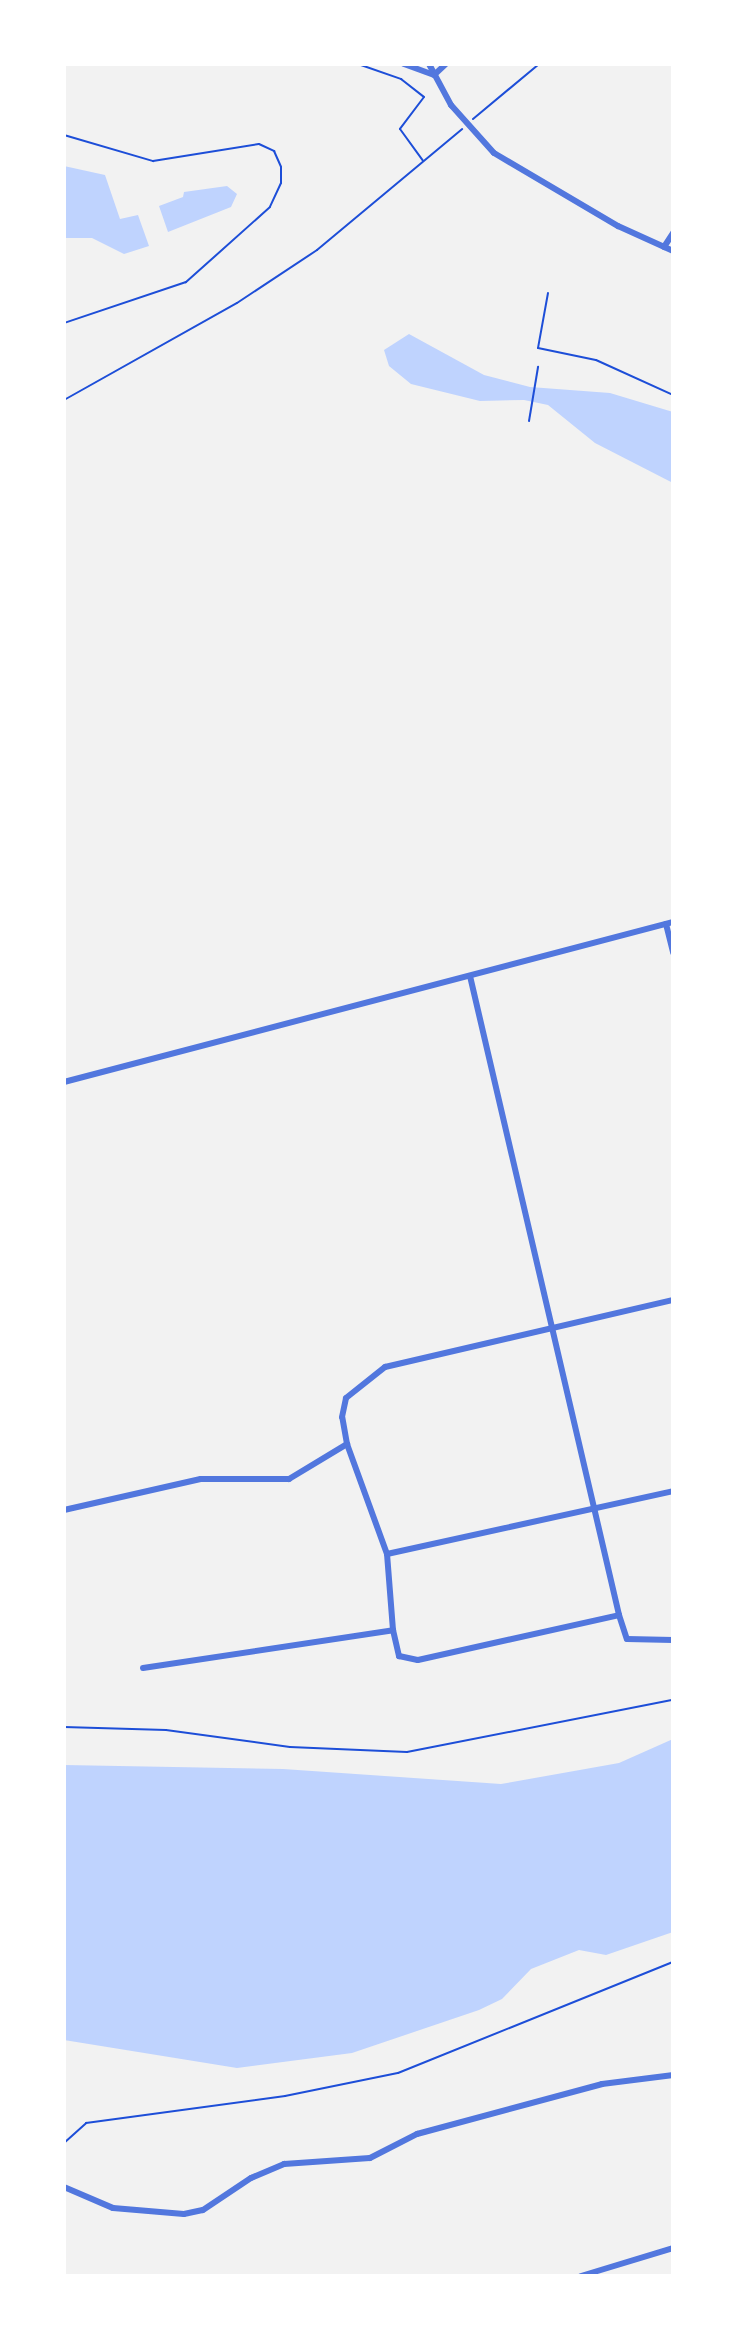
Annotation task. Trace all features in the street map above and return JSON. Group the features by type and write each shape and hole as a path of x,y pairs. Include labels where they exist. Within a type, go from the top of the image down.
{"street":[{"path":"404,64 434,75"},
{"path":"429,64 466,125 515,168 673,251"},
{"path":"434,75 438,64"},
{"path":"434,75 446,64"},
{"path":"664,247 673,233"},
{"path":"64,1082 670,923 673,953"},
{"path":"470,976 619,1615 627,1639 673,1640"},
{"path":"619,1615 418,1660 399,1656 393,1630 387,1554 347,1444 342,1417 346,1398 360,1383 385,1367 550,1326 673,1300"},
{"path":"64,1510 201,1479 289,1479 347,1444"},
{"path":"387,1554 673,1491"},
{"path":"143,1668 393,1630"},
{"path":"64,2187 113,2208 184,2214 203,2210 251,2178 284,2164 370,2158 431,2130 602,2084 673,2075"},
{"path":"584,2276 673,2248"}],"path":[{"path":"358,64 401,79 424,97 400,129 424,162"},
{"path":"64,400 271,281 317,250 539,64"},
{"path":"64,135 153,161 259,144 274,151 281,167 281,183 270,207 186,282 64,323"},
{"path":"548,293 538,348 596,360 673,395"},
{"path":"529,421 538,367"},
{"path":"64,1727 166,1730 290,1747 407,1752 673,1700"},
{"path":"64,2143 86,2123 285,2096 398,2073 673,1962"}],"water":[{"path":"64,166 105,175 120,219 138,215 149,246 124,254 92,238 64,238"},
{"path":"227,186 237,194 231,207 168,232 159,206 183,197 184,192"},
{"path":"409,334 484,375 530,387 610,393 673,412 673,483 595,443 548,405 524,400 480,401 411,384 389,366 384,350"},
{"path":"673,1739 673,1932 606,1955 579,1950 531,1969 502,1999 479,2010 352,2053 237,2068 64,2040 64,1765 283,1769 501,1784 619,1763"}]}
